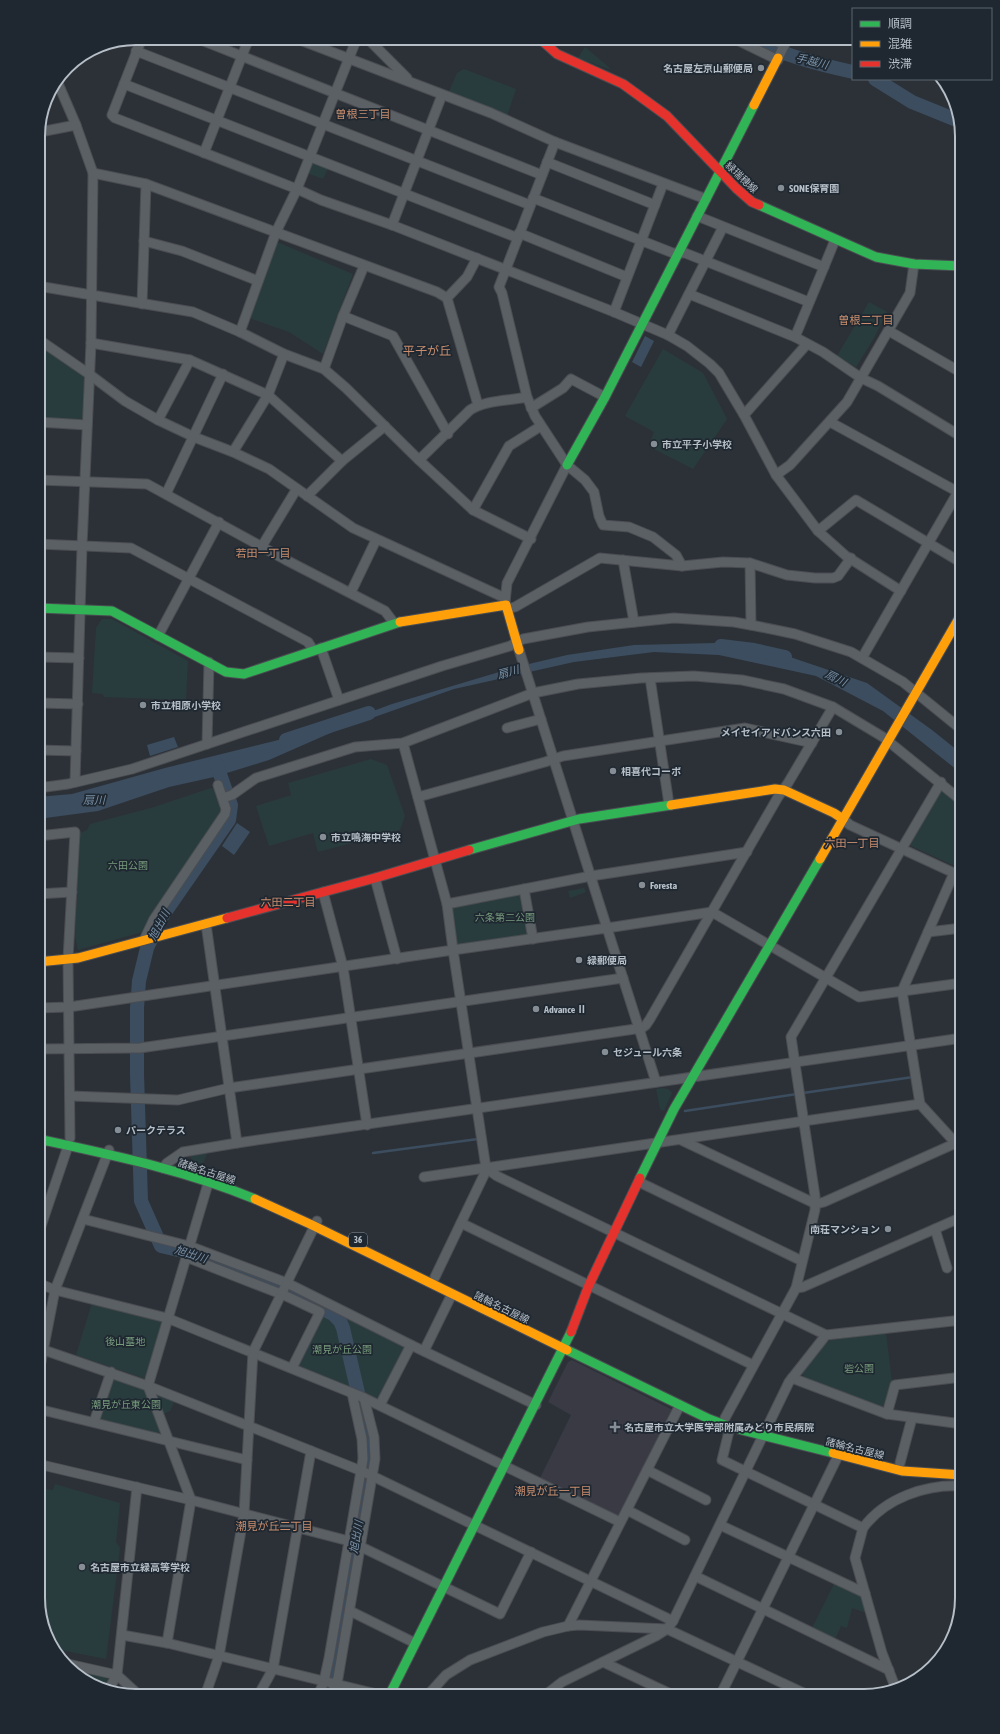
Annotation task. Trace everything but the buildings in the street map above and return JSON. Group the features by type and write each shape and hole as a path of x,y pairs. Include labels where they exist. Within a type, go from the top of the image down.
{"street":[{"path":"139,45 112,115 115,118 297,189 321,200 392,225 614,312 668,335 687,346 710,364 719,374 744,415 776,475 818,531 846,556 901,591"},
{"path":"214,45 542,175"},
{"path":"204,153 246,45"},
{"path":"311,45 348,60 409,81 442,96 491,113 555,142 706,199"},
{"path":"240,332 276,232 297,189 354,45"},
{"path":"374,45 409,81"},
{"name":"緑瑞穂線","path":"547,45 557,54 570,61 623,84 667,116 752,202 876,257 914,264 955,266"},
{"path":"748,45 778,59"},
{"path":"656,1082 518,646 506,604 507,583 531,539 567,465 642,324 696,216 721,172 785,45"},
{"path":"136,51 229,89 417,161 678,254 685,253 810,302"},
{"path":"124,84 404,193 628,277"},
{"path":"60,85 93,173 91,343 84,482 75,782"},
{"path":"392,225 442,96"},
{"path":"45,131 76,125"},
{"path":"555,142 499,287 502,293 527,397 541,426 567,465 585,480 594,492 599,516 603,525 629,528 653,537 676,555 682,566"},
{"path":"547,162 656,205"},
{"path":"93,173 146,184 437,292 447,298 478,405"},
{"path":"142,304 146,184"},
{"path":"614,312 664,184"},
{"path":"696,216 824,268"},
{"path":"668,335 723,227"},
{"path":"795,337 835,240"},
{"path":"144,241 182,251 258,281"},
{"path":"447,298 467,277 477,258"},
{"path":"776,475 790,465 847,402 910,293 914,264"},
{"path":"324,368 342,316 364,266"},
{"path":"45,287 193,312 240,332 284,354 324,368 472,510 531,539"},
{"path":"689,294 795,337 861,378 878,386 955,433"},
{"path":"342,316 393,336 448,434"},
{"path":"889,331 955,369"},
{"path":"91,343 190,360 268,395 342,461"},
{"path":"45,344 125,401 158,420 194,437 233,452 269,470 353,528 506,604 515,607 600,558 682,566 723,562 750,563 787,575 815,578 833,578 838,576 851,558"},
{"path":"744,415 807,344"},
{"path":"233,452 268,395 284,354"},
{"path":"158,420 190,360"},
{"path":"166,494 223,374"},
{"path":"531,408 563,388 571,379 604,397"},
{"path":"419,460 448,434 470,410 478,405 527,397"},
{"path":"45,422 87,425"},
{"path":"830,422 955,486"},
{"path":"307,496 342,461 385,426"},
{"path":"472,510 509,446 541,426"},
{"path":"45,480 147,484 286,560 351,592 385,611 394,623"},
{"path":"262,546 296,490"},
{"path":"862,658 955,498"},
{"path":"818,531 856,500 955,559"},
{"path":"158,636 219,522"},
{"path":"351,592 376,540"},
{"path":"45,544 131,548 308,642 317,649 339,700"},
{"path":"623,560 634,622"},
{"path":"750,563 751,625"},
{"path":"45,608 112,611 226,672 244,674 394,623 506,604"},
{"path":"45,787 75,782 132,769 339,700 518,646 523,639 557,632 674,618 734,622 751,625 795,634 851,652 903,682 955,724"},
{"path":"392,1689 475,1526 504,1465 536,1405 565,1345 589,1285 674,1109 889,742 955,625"},
{"path":"45,657 79,658"},
{"path":"207,744 209,662"},
{"path":"226,797 256,778 355,747 403,743 533,693 578,684 694,676 742,680 784,689 833,707 889,742 955,795"},
{"path":"650,678 669,804"},
{"path":"45,703 78,704"},
{"path":"70,1096 137,1097 178,1100 229,1088 468,1054 639,1028 646,1025 778,797 784,790 833,707"},
{"path":"507,728 541,718"},
{"path":"418,797 563,756 745,728 812,743"},
{"path":"403,743 447,904 476,1109 486,1168 484,1176 435,1277"},
{"path":"45,750 76,751"},
{"path":"725,1418 796,1288 816,1204 791,1037 941,782"},
{"path":"149,939 154,919 222,819 226,809 226,797 218,785"},
{"path":"45,961 68,959 206,924 375,878 434,859 584,818 766,789 784,790 834,813 850,825 955,871"},
{"path":"45,835 75,832 68,959 70,1096 69,1142 45,1214"},
{"path":"447,904 591,876 747,852"},
{"path":"375,878 397,959"},
{"path":"955,878 928,932 902,991 920,1104 955,1143"},
{"path":"524,889 533,939"},
{"path":"45,894 72,892"},
{"path":"323,892 343,967 367,1126"},
{"path":"45,1008 69,1007 712,912 858,997 955,984"},
{"path":"206,924 237,1143"},
{"path":"928,932 955,929"},
{"path":"45,1049 137,1048 461,1003 624,978"},
{"path":"165,1165 183,1152 237,1143 367,1126 656,1082 693,1078 955,1039"},
{"path":"424,1177 920,1104"},
{"name":"諸輪名古屋線","path":"45,1133 69,1142 138,1158 247,1188 452,1294 725,1418 765,1433 838,1456 902,1470 955,1474"},
{"name":"諸輪名古屋線","path":"45,1140 69,1142"},
{"path":"681,1140 816,1204 955,1149"},
{"path":"45,1332 55,1290 108,1152"},
{"path":"486,1168 504,1179 826,1335 955,1321"},
{"path":"167,1643 191,1500 148,1386 209,1178"},
{"path":"639,1182 802,1261"},
{"path":"82,1219 158,1238 187,1252 284,1289 411,1345 536,1405"},
{"path":"796,1288 803,1287 955,1220"},
{"path":"207,1689 219,1656 244,1514 253,1352 315,1223"},
{"name":"諸輪名古屋線","path":"315,1223 435,1277 680,1405 730,1428 765,1433 900,1463 955,1466"},
{"path":"461,1223 753,1365"},
{"path":"935,1229 947,1268"},
{"path":"45,1286 55,1290 167,1318 358,1395 620,1522"},
{"path":"284,1289 320,1312 292,1368"},
{"path":"424,1351 452,1294"},
{"path":"553,1689 562,1682 656,1636 667,1629 673,1621 792,1378 826,1335"},
{"path":"380,1405 411,1345"},
{"path":"45,1350 148,1386 367,1473 673,1621"},
{"path":"94,1422 111,1372"},
{"path":"792,1378 887,1414 955,1423"},
{"path":"887,1414 894,1385 955,1378"},
{"path":"358,1395 363,1458 367,1473"},
{"path":"330,1689 330,1682 367,1473 375,1459 374,1437 358,1395"},
{"path":"568,1626 680,1405"},
{"path":"45,1411 247,1460"},
{"path":"900,1463 912,1418"},
{"path":"730,1428 722,1460 814,1506 863,1528"},
{"path":"262,1689 273,1669 311,1451"},
{"path":"723,1689 764,1610 838,1456"},
{"path":"45,1466 298,1527 355,1544 500,1614 531,1552"},
{"path":"647,1470 706,1500"},
{"path":"894,1684 854,1558 863,1528 893,1502 913,1493 945,1485 955,1486"},
{"path":"111,1685 117,1675 137,1487"},
{"path":"626,1510 685,1540"},
{"path":"720,1525 865,1593"},
{"path":"324,1689 330,1682 350,1611 355,1544"},
{"path":"695,1576 889,1670"},
{"path":"350,1611 415,1643"},
{"path":"434,1689 446,1675 464,1663 543,1632 568,1626 667,1629 796,1689"},
{"path":"122,1635 167,1643 358,1689"},
{"path":"603,1662 655,1689"},
{"path":"76,1666 117,1675 132,1689"}],"shaded area":[{"name":"名古屋市立大学医学部附属みどり市民病院","path":"572,1360 673,1410 620,1515 616,1516 540,1478 571,1415 548,1402 568,1362"}],"green space":[{"path":"585,47 612,70 578,58"},
{"path":"464,69 516,89 507,116 448,94 457,73"},
{"path":"313,160 329,166 323,179 307,173"},
{"path":"277,242 353,274 323,354 289,332 249,318"},
{"path":"869,302 887,312 874,338 856,367 837,356"},
{"path":"45,346 83,373 86,378 84,416 81,419 45,418"},
{"path":"663,349 703,373 727,419 693,469 654,449 651,440 654,432 625,416"},
{"path":"102,619 112,619 188,661 186,700 104,697 103,694 92,693 96,628"},
{"path":"371,759 387,765 405,816 400,830 318,852 313,833 269,846 256,806 291,795 288,783"},
{"name":"六田公園","path":"211,788 217,790 223,809 143,932 78,950 75,936 80,833 87,830 90,824 154,807"},
{"path":"943,790 955,800 955,866 911,846 910,843 940,791"},
{"path":"584,888 586,892 570,898 568,891"},
{"name":"六条第二公園","path":"520,893 523,896 530,933 528,936 460,945 457,943 452,909 454,906"},
{"path":"656,1089 668,1089 672,1093 664,1111 660,1109"},
{"path":"208,1151 203,1164 191,1160 191,1154"},
{"name":"後山墓地","path":"92,1303 160,1320 162,1324 147,1377 143,1378 76,1355"},
{"name":"潮見が丘公園","path":"325,1305 404,1345 405,1348 380,1398 299,1366 297,1362"},
{"name":"砦公園","path":"886,1333 892,1382 886,1408 882,1409 804,1379 802,1372 826,1343 831,1340"},
{"name":"潮見が丘東公園","path":"114,1377 146,1390 161,1429 157,1434 99,1421 97,1417"},
{"path":"161,1394 175,1400 170,1411 162,1414 156,1399"},
{"name":"名古屋市立緑高等学校","path":"55,1484 120,1503 116,1542 120,1548 106,1659 61,1650 50,1627 45,1598 45,1489 53,1490"},
{"path":"835,1582 861,1595 867,1613 852,1608 847,1628 841,1626 834,1641 811,1630"},
{"path":"82,1671 106,1676 109,1682 107,1684 96,1680"}],"water":[{"path":"645,336 654,341 641,367 632,362"},
{"name":"扇川","path":"715,643 790,657 867,683 955,748 955,768 883,711 816,676 719,655 654,652 574,662 454,689 335,731 269,760 214,777 169,787 98,811 45,818 45,796 72,794 165,768 327,728 392,704 516,667 567,655 634,645"},
{"path":"174,737 178,747 150,756 147,745"},
{"path":"237,823 250,832 234,855 222,846"}],"waterway":[{"name":"手越川","path":"764,45 826,66 852,72"},
{"name":"手越川","path":"877,80 912,102 953,119"},
{"name":"扇川","path":"721,646 754,650 785,657"},
{"name":"扇川","path":"286,740 369,713"},
{"name":"旭出川","path":"216,763 231,805 229,820 161,918 147,948 139,981 137,1008 137,1074 141,1201 161,1246 191,1253 289,1292 333,1314 340,1321 343,1328 368,1436 370,1458 331,1678 327,1689"},
{"path":"803,1093 913,1077"},
{"path":"685,1111 797,1094"},
{"path":"373,1153 478,1139"}],"traffic: fast":[{"path":"567,465 605,397 754,105"},
{"path":"759,205 876,257 914,264 955,266"},
{"path":"45,608 112,611 226,672 244,674 400,622"},
{"path":"469,850 579,819 671,805"},
{"path":"640,1178 674,1109 820,859"},
{"path":"45,1141 121,1157 175,1171 255,1199"},
{"path":"392,1689 571,1332"},
{"path":"567,1350 709,1419 730,1427 833,1453"}],"traffic: slow":[{"path":"754,105 778,58"},
{"path":"400,622 506,605 519,650"},
{"path":"820,859 955,625"},
{"path":"671,805 775,789 784,790 834,813 843,819"},
{"path":"45,961 78,958 227,918"},
{"path":"255,1199 310,1224 567,1350"},
{"path":"833,1453 902,1471 955,1475"}],"traffic: jam":[{"path":"547,45 557,54 623,84 667,116 736,188 752,202 759,205"},
{"path":"227,918 375,878 469,850"},
{"path":"571,1332 589,1285 640,1178"}],"place":[{"name":"名古屋左京山郵便局","path":"761,68"},
{"name":"SONE保育園","path":"781,188"},
{"name":"市立平子小学校","path":"654,444"},
{"name":"市立相原小学校","path":"143,705"},
{"name":"メイセイアドバンス六田","path":"839,732"},
{"name":"相喜代コーポ","path":"613,771"},
{"name":"市立鳴海中学校","path":"323,837"},
{"name":"Foresta","path":"642,885"},
{"name":"緑郵便局","path":"579,960"},
{"name":"Advance Ⅱ","path":"536,1009"},
{"name":"セジュール六条","path":"605,1052"},
{"name":"パークテラス","path":"118,1130"},
{"name":"南荘マンション","path":"888,1229"},
{"name":"名古屋市立大学医学部附属みどり市民病院","path":"615,1427"},
{"name":"名古屋市立緑高等学校","path":"82,1567"}],"district":[{"name":"曽根三丁目","path":"363,114"},
{"name":"曽根二丁目","path":"866,320"},
{"name":"平子が丘","path":"427,351"},
{"name":"若田一丁目","path":"263,553"},
{"name":"六田一丁目","path":"852,843"},
{"name":"六田二丁目","path":"288,902"},
{"name":"潮見が丘一丁目","path":"553,1491"},
{"name":"潮見が丘二丁目","path":"274,1526"}]}
